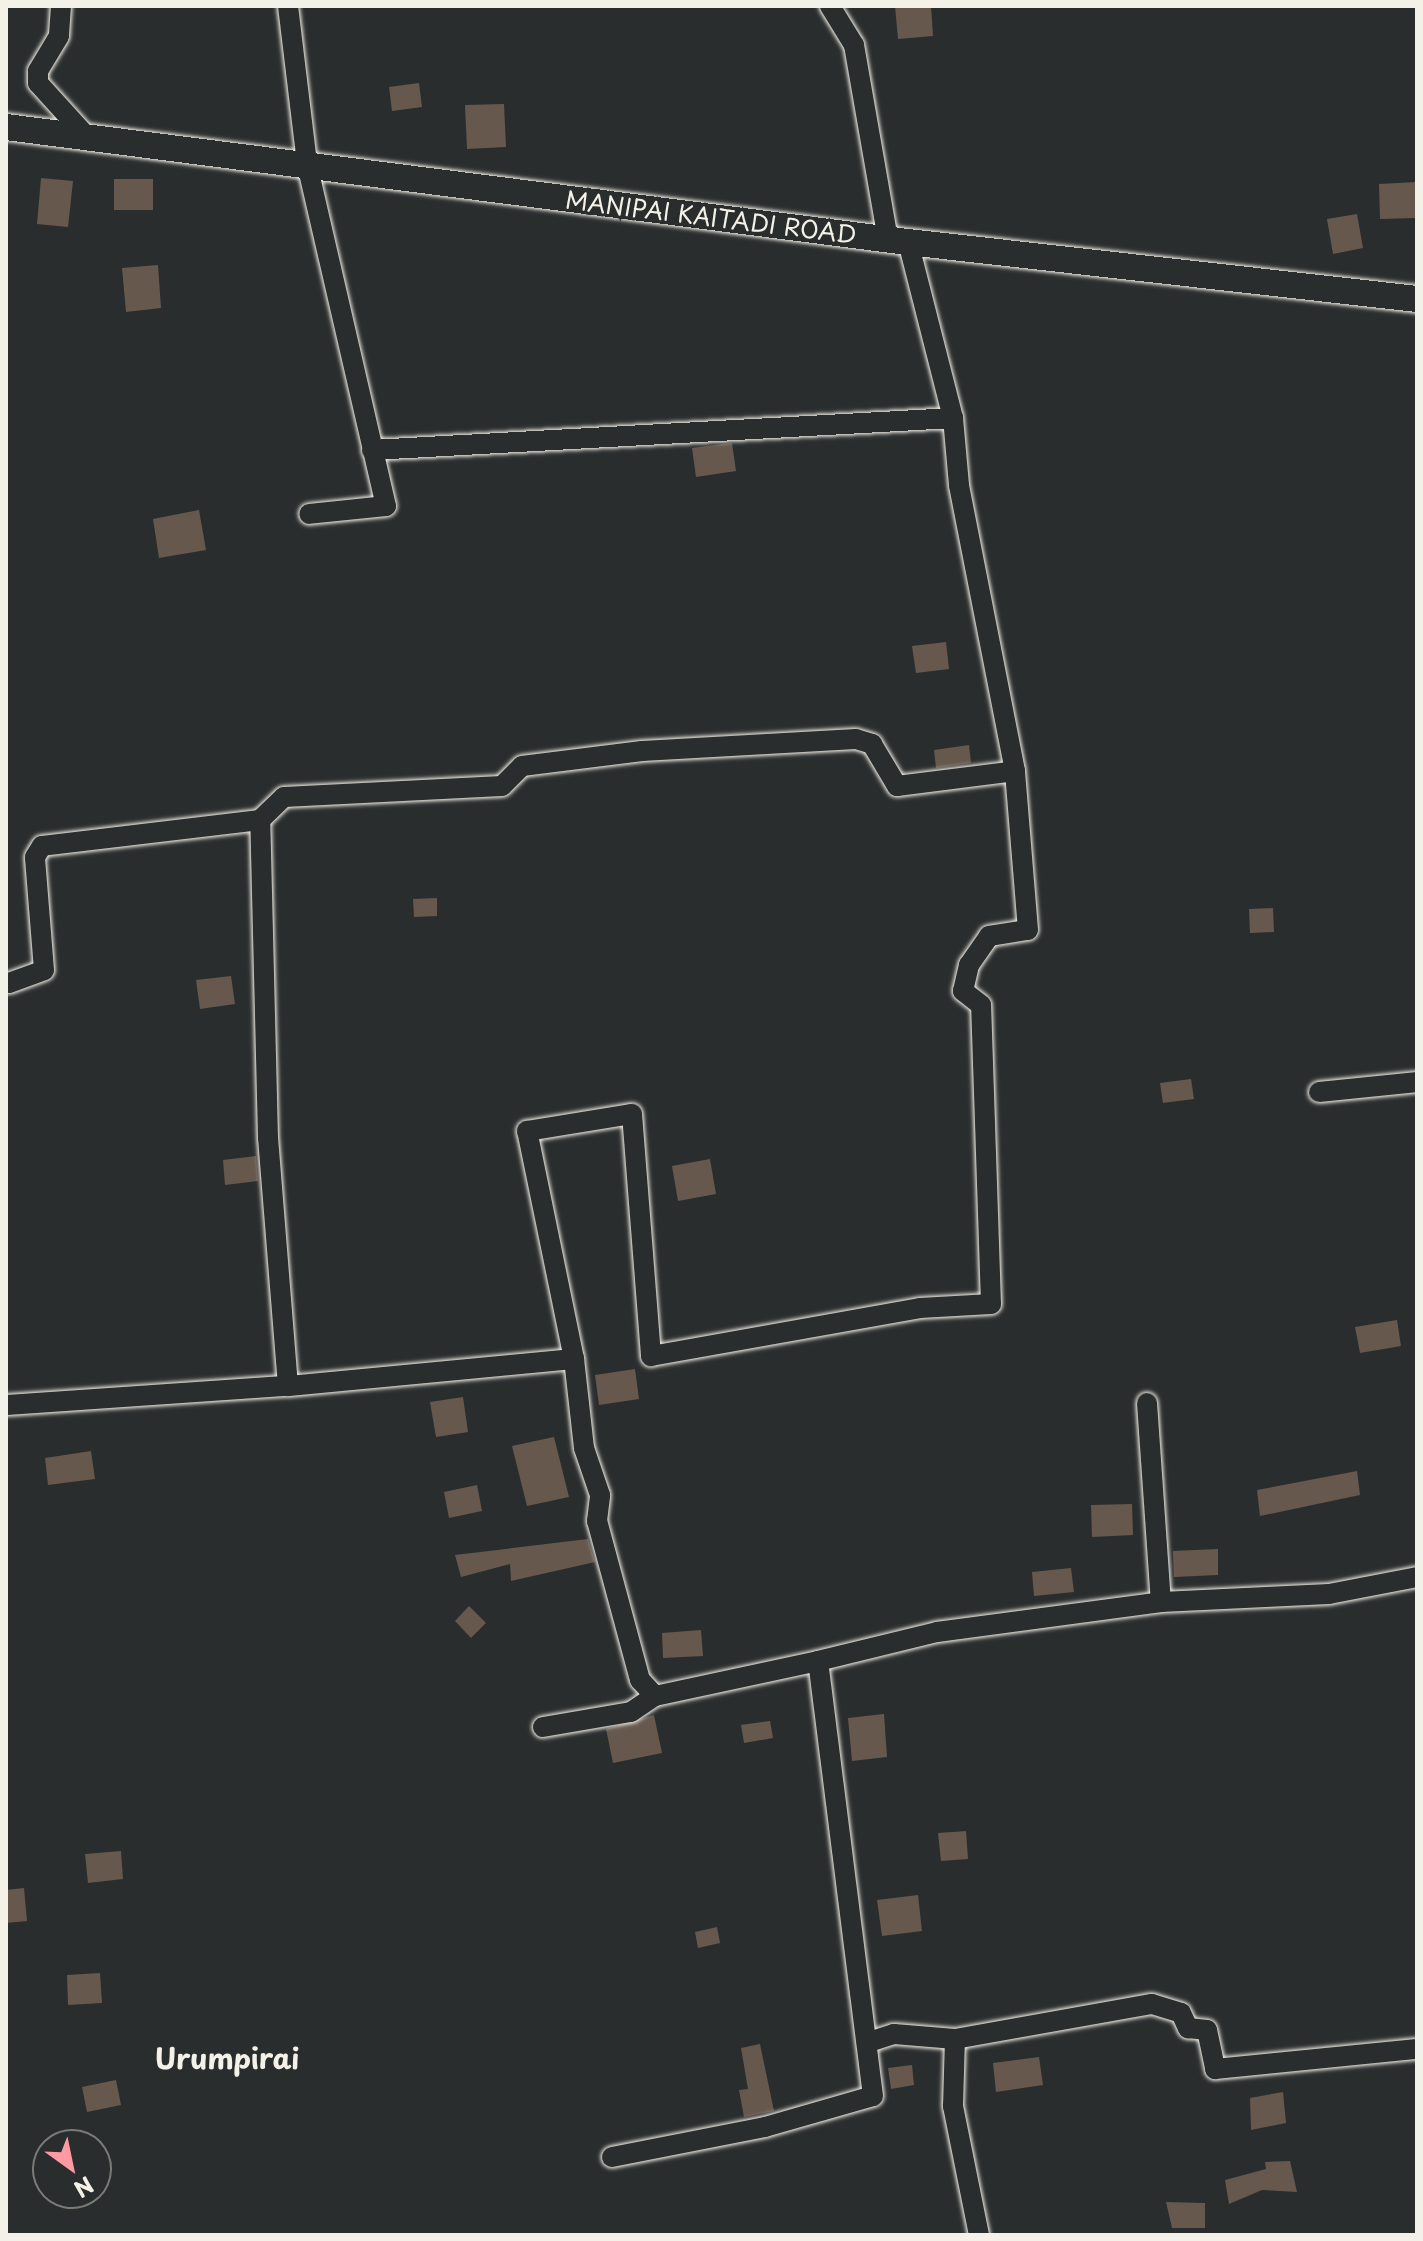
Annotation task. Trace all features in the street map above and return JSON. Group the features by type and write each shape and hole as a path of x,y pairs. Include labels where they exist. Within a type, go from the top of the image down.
{"main road":[{"name":"MANIPAI KAITADI ROAD","path":"6,127 898,241 1417,299"}],"street":[{"path":"61,6 59,36 38,71 38,83 87,137"},
{"path":"288,6 307,164 386,506 309,514"},
{"path":"655,1696 640,1680 597,1521 600,1495 584,1448 574,1359 527,1131 632,1114 651,1356 920,1308 991,1304 981,1005 963,991 969,965 989,936 1028,930 1015,771 959,485 953,418 898,241 854,45 830,6"},
{"path":"372,450 953,418"},
{"path":"9,983 44,970 35,857 42,846 260,820 284,797 502,786 522,766 642,751 856,739 872,744 897,786 1015,771"},
{"path":"260,820 268,1138 288,1386"},
{"path":"1319,1092 1417,1082"},
{"path":"6,1405 288,1386 574,1359"},
{"path":"1147,1403 1161,1602"},
{"path":"543,1727 631,1712 655,1696 937,1632 1161,1602 1329,1594 1417,1577"},
{"path":"612,2157 765,2127 873,2096 869,2042 818,1661"},
{"path":"869,2042 894,2034 955,2039 1152,2004 1181,2013 1188,2028 1207,2030 1215,2069 1417,2049"},
{"path":"955,2039 953,2106 979,2235"}],"building":[{"path":"895,6 931,6 933,36 898,39"},
{"path":"419,83 422,107 392,111 389,87"},
{"path":"504,104 506,147 467,149 465,105"},
{"path":"41,178 73,181 68,227 37,224"},
{"path":"114,179 153,179 153,210 114,210"},
{"path":"1417,182 1417,218 1380,219 1379,184"},
{"path":"1357,214 1363,248 1333,254 1327,219"},
{"path":"158,265 161,308 126,312 122,268"},
{"path":"732,443 736,471 696,477 692,448"},
{"path":"199,510 206,550 159,558 153,519"},
{"path":"946,642 949,669 916,673 912,646"},
{"path":"969,745 971,763 936,768 934,750"},
{"path":"437,898 437,916 414,917 413,899"},
{"path":"1273,908 1274,932 1250,933 1249,909"},
{"path":"231,976 235,1004 200,1009 196,980"},
{"path":"1191,1079 1194,1099 1163,1103 1160,1083"},
{"path":"256,1156 258,1181 225,1185 223,1160"},
{"path":"710,1159 716,1194 678,1201 672,1166"},
{"path":"1397,1320 1401,1346 1360,1353 1355,1327"},
{"path":"635,1369 639,1399 599,1405 595,1375"},
{"path":"463,1397 468,1432 436,1437 430,1402"},
{"path":"554,1437 569,1497 527,1506 512,1446"},
{"path":"91,1451 95,1479 48,1485 45,1458"},
{"path":"1357,1471 1360,1495 1260,1516 1257,1490"},
{"path":"477,1485 482,1511 449,1518 444,1492"},
{"path":"1132,1504 1133,1535 1092,1537 1091,1505"},
{"path":"588,1539 595,1562 511,1581 510,1564 461,1577 455,1555"},
{"path":"1218,1549 1218,1575 1174,1577 1173,1551"},
{"path":"1071,1568 1074,1592 1034,1596 1032,1572"},
{"path":"469,1606 486,1623 471,1638 455,1621"},
{"path":"701,1630 703,1656 663,1658 662,1633"},
{"path":"884,1714 887,1757 852,1761 848,1718"},
{"path":"654,1715 662,1753 613,1763 606,1729"},
{"path":"770,1721 773,1738 744,1743 741,1725"},
{"path":"966,1831 968,1859 941,1861 938,1833"},
{"path":"121,1851 123,1879 88,1883 85,1854"},
{"path":"24,1888 27,1921 6,1923 6,1890"},
{"path":"918,1895 922,1931 882,1936 877,1900"},
{"path":"717,1927 720,1943 698,1948 695,1932"},
{"path":"100,1973 102,2003 68,2005 67,1975"},
{"path":"760,2044 774,2111 744,2117 739,2090 748,2089 741,2048"},
{"path":"1039,2057 1043,2085 996,2092 993,2063"},
{"path":"912,2065 914,2085 891,2089 888,2068"},
{"path":"116,2080 121,2105 87,2112 82,2087"},
{"path":"1283,2092 1286,2123 1251,2130 1250,2098"},
{"path":"1290,2161 1297,2192 1262,2190 1229,2204 1225,2180 1266,2169 1265,2162"},
{"path":"1166,2202 1205,2203 1205,2228 1172,2228"}],"district":[{"name":"Urumpirai","path":"227,2058"}]}
